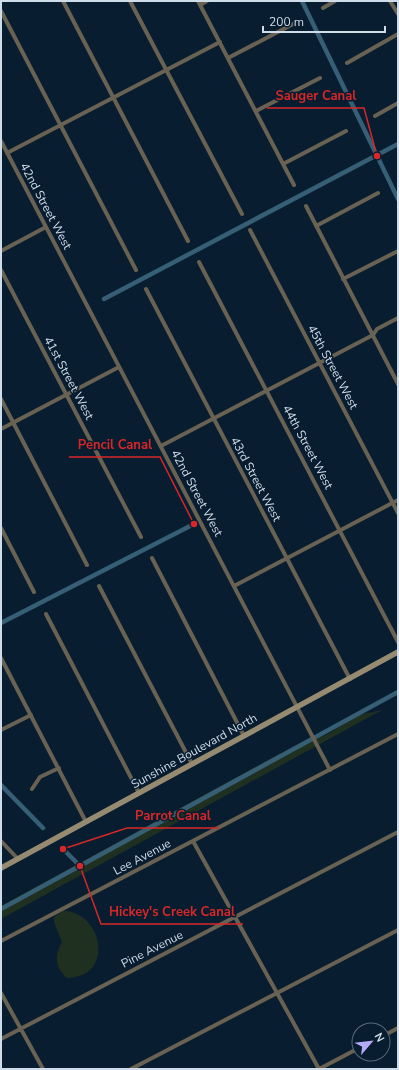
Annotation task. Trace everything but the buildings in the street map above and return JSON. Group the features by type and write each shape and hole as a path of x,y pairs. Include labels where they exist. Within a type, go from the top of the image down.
{"street":[{"path":"63,1 188,240"},
{"path":"130,1 242,214"},
{"path":"207,1 199,3 294,184"},
{"path":"323,8 335,1"},
{"path":"390,1 398,14"},
{"path":"1,11 136,270"},
{"path":"228,58 295,23"},
{"path":"347,63 398,34"},
{"path":"7,153 220,42"},
{"path":"256,111 320,78"},
{"path":"375,116 398,103"},
{"path":"284,164 346,132"},
{"name":"42nd Street West","path":"1,141 330,770"},
{"path":"316,226 378,193"},
{"path":"306,206 398,384"},
{"path":"1,251 46,228"},
{"name":"45th Street West","path":"250,230 398,513"},
{"path":"343,279 398,251"},
{"name":"44th Street West","path":"199,262 398,642"},
{"name":"41st Street West","path":"1,270 141,537"},
{"name":"43rd Street West","path":"146,289 350,679"},
{"path":"161,446 373,335 377,329 398,318"},
{"path":"1,429 119,367"},
{"path":"1,399 87,565"},
{"path":"234,586 398,500"},
{"path":"1,528 34,592"},
{"path":"152,558 244,736"},
{"path":"99,586 192,764"},
{"path":"46,614 139,793"},
{"name":"Sunshine Boulevard North","path":"1,868 398,652"},
{"path":"2,661 86,822"},
{"path":"1,730 31,715"},
{"name":"Lee Avenue","path":"1,941 398,734"},
{"path":"32,789 40,777 59,768"},
{"name":"Pine Avenue","path":"1,1039 398,832"},
{"path":"1,841 18,859"},
{"path":"193,841 319,1069 351,1052"},
{"path":"131,1069 398,930"},
{"path":"1,993 43,1069"}],"green space":[{"path":"382,710 1,919 1,906 279,754 283,754 328,734 359,715"},
{"path":"63,911 76,914 87,921 94,931 98,943 98,956 93,967 83,975 67,978 60,970 57,961 59,947 62,942 54,922 54,917"}],"waterway":[{"path":"302,1 398,199"},
{"path":"104,299 398,144"},
{"path":"1,623 194,524"},
{"path":"1,909 398,692"},
{"path":"1,785 43,828"},
{"path":"63,849 80,866"}],"place":[{"name":"Sauger Canal","path":"377,156"},
{"name":"Pencil Canal","path":"194,524"},
{"name":"Parrot Canal","path":"63,849"},
{"name":"Hickey's Creek Canal","path":"80,866"}]}
